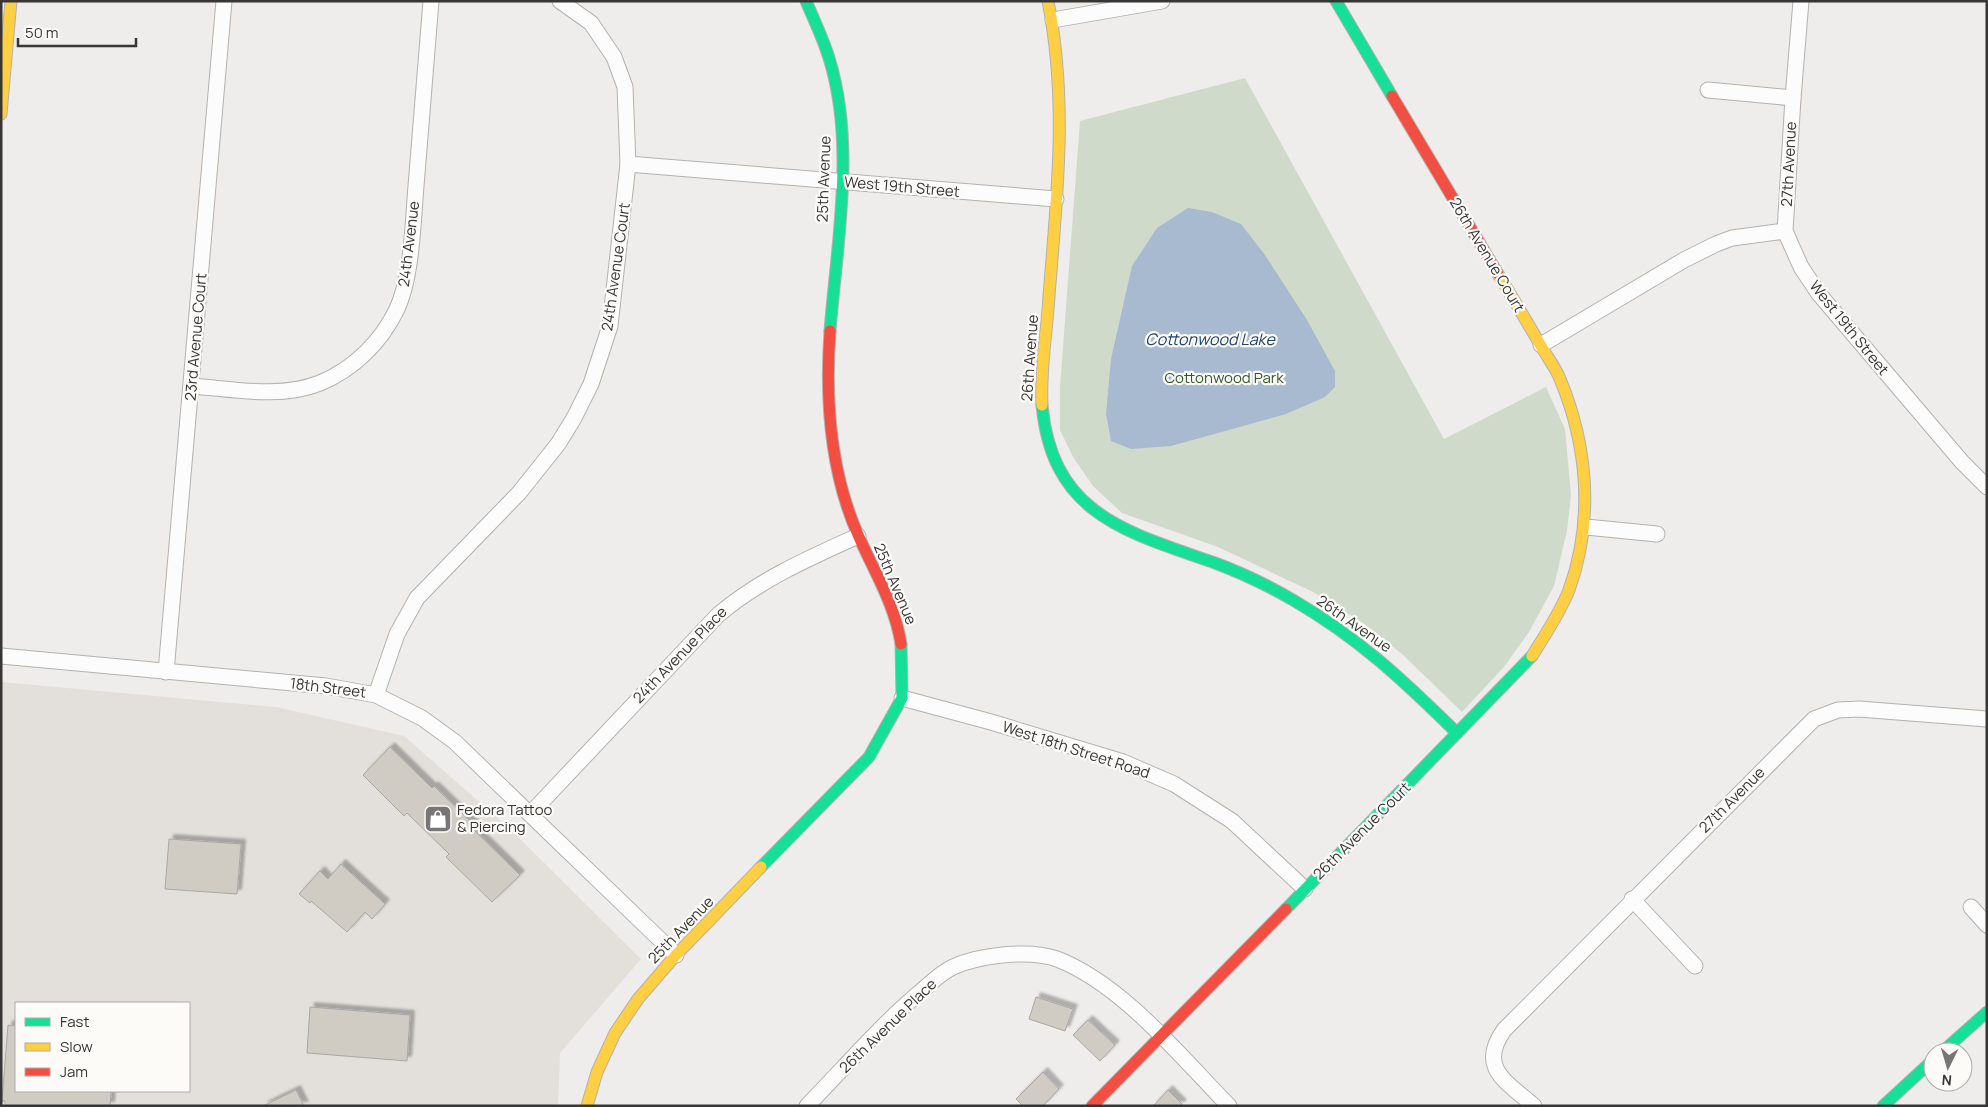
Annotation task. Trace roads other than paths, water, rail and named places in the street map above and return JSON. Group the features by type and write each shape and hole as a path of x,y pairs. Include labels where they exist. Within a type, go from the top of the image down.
{"street":[{"path":"1,114 11,1"},
{"name":"23rd Avenue Court","path":"166,672 224,1"},
{"name":"24th Avenue","path":"192,386 259,392 297,389 319,383 342,372 364,356 387,327 403,292 412,233 431,1"},
{"name":"24th Avenue Court","path":"376,694 397,634 417,598 519,492 541,466 574,418 591,384 610,326 628,164 625,87 614,57 591,23 560,1"},
{"name":"25th Avenue","path":"587,1106 597,1072 615,1033 638,998 676,955 869,756 880,740 902,698 903,653 898,623 880,580 858,536 839,479 827,399 842,182 841,133 835,83 829,58 806,1"},
{"name":"26th Avenue","path":"1048,1 1053,20 1058,58 1061,127 1041,406 1052,453 1061,472 1087,505 1104,518 1130,532 1233,570 1282,593 1332,624 1381,660 1457,734"},
{"path":"1053,20 1162,1"},
{"name":"26th Avenue Court","path":"1092,1106 1528,662 1551,629 1574,576 1586,527 1585,470 1576,423 1560,378 1336,1"},
{"name":"27th Avenue","path":"1786,230 1793,98 1802,1"},
{"path":"1708,90 1793,98"},
{"name":"West 19th Street","path":"628,164 1056,199"},
{"path":"1541,345 1684,260 1716,244 1732,238 1786,230"},
{"name":"West 19th Street","path":"1786,230 1801,267 1819,294 1962,462 1987,487"},
{"path":"1586,527 1657,534"},
{"name":"24th Avenue Place","path":"531,813 718,615 733,602 771,578 858,536"},
{"name":"18th Street","path":"1,656 326,686 376,694 422,718 455,742 531,813 676,955"},
{"name":"West 18th Street Road","path":"902,698 991,722 1123,762 1174,784 1232,821 1305,889"},
{"name":"27th Avenue","path":"1534,1106 1496,1072 1493,1051 1504,1030 1632,899 1814,719 1838,710 1860,709 1987,719"},
{"path":"1632,899 1695,966"},
{"path":"1971,907 1987,925"},
{"name":"26th Avenue Place","path":"807,1106 904,1005 940,975 952,968 989,957 1037,956 1056,959 1098,980 1160,1036 1230,1106"},
{"path":"1953,1042 1987,1012"},
{"path":"1883,1106 1923,1069"}],"water":[{"name":"Cottonwood Lake","path":"1188,208 1212,212 1241,224 1265,255 1307,320 1335,371 1335,387 1325,397 1286,414 1171,446 1131,449 1111,441 1106,414 1111,359 1132,266 1157,228"}],"place":[{"name":"Fedora Tattoo & Piercing","path":"438,819"}],"park label":[{"name":"Cottonwood Park","path":"1224,378"}]}
